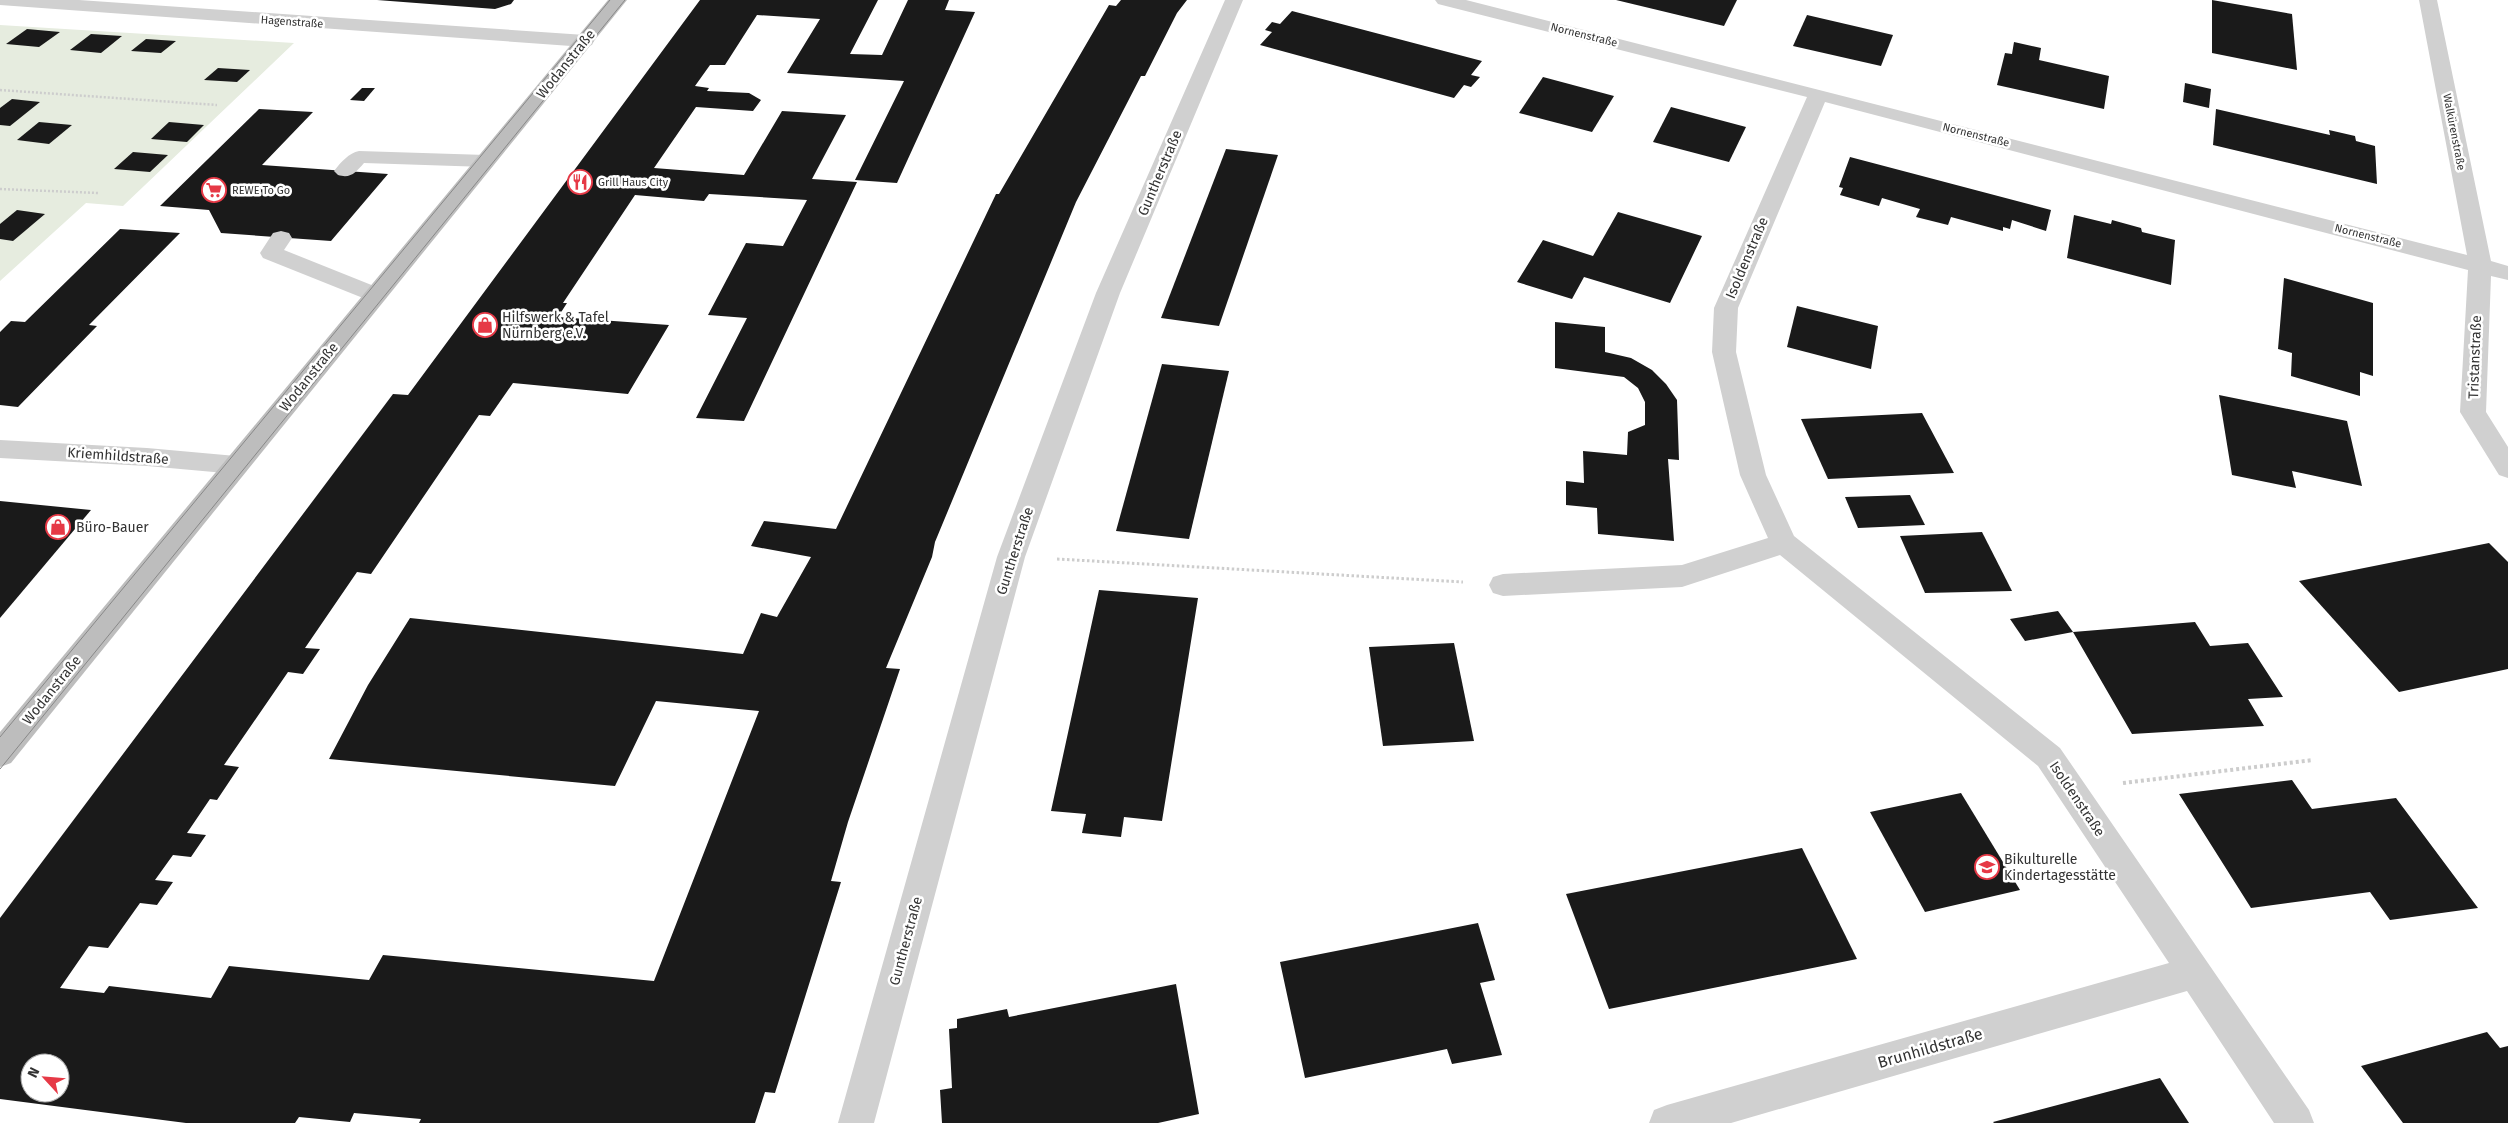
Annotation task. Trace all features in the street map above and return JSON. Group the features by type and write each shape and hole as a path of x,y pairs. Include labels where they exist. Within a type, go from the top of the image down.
{"main road":[{"name":"Wodanstraße","path":"0,754 618,0"}],"street":[{"name":"Hagenstraße","path":"0,0 585,41"},
{"name":"Guntherstraße","path":"856,1123 1011,556 1108,293 1234,0"},
{"name":"Nornenstraße","path":"1444,0 1525,13 1818,94 2508,273"},
{"name":"Walkürenstraße","path":"2428,0 2480,265"},
{"name":"Isoldenstraße","path":"1818,94 1726,308 1724,352 1752,475 1784,543 2049,757 2296,1123"},
{"path":"345,171 358,157 486,161"},
{"path":"280,238 271,253 376,295"},
{"name":"Tristanstraße","path":"2480,265 2473,412 2508,468"},
{"name":"Kriemhildstraße","path":"0,449 147,457 236,465"},
{"path":"1503,585 1682,576 1784,543"},
{"name":"Brunhildstraße","path":"1667,1123 2193,973"}],"path":[{"path":"0,90 217,105"},
{"path":"0,189 98,194"},
{"path":"1011,556 1503,585"},
{"path":"2070,790 2313,760"}],"shaded area":[{"path":"0,25 294,43 123,206 86,203 0,281"}],"building":[{"path":"377,0 514,0 511,4 495,9"},
{"path":"700,0 878,0 850,54 882,55 908,0 949,0 945,10 975,12 897,183 855,180 904,81 787,73 820,19 757,15 725,65 710,65 695,86 709,88 707,91 749,93 761,100 753,111 696,107 654,168 744,175 782,111 846,115 812,179 857,182 744,421 696,418 747,318 708,315 746,243 783,246 807,200 709,194 704,201 635,195 563,303 567,303 558,317 669,325 628,394 513,383 490,416 479,415 371,574 357,572 305,648 320,649 303,674 288,672 224,765 239,767 217,800 210,799 187,833 206,835 191,857 173,855 155,880 173,882 157,905 140,903 108,948 89,946 60,988 104,993 109,986 211,998 229,966 369,980 383,955 654,981 759,711 656,701 615,786 329,759 368,685 410,618 743,654 761,613 777,617 811,557 751,546 764,521 836,529 996,194 999,194 1109,5 1116,6 1121,0 1187,0 1177,13 1145,76 1141,76 1076,202 935,542 932,557 886,668 900,669 848,822 831,881 841,882 775,1093 765,1092 755,1123 419,1123 421,1119 354,1113 350,1122 299,1117 295,1123 186,1123 31,1103 70,1103 70,1053 20,1053 20,1102 0,1099 0,918 393,394 408,395"},
{"path":"1616,0 1737,0 1724,26"},
{"path":"2212,0 2292,14 2297,70 2212,53"},
{"path":"1292,11 1482,61 1471,75 1480,77 1471,87 1464,85 1454,98 1260,45 1272,32 1265,30 1272,22 1280,24"},
{"path":"1807,15 1893,35 1881,66 1793,46"},
{"path":"27,29 60,32 39,47 6,44"},
{"path":"91,34 122,36 101,53 70,50"},
{"path":"146,39 176,41 161,53 131,51"},
{"path":"2014,42 2041,48 2039,60 2109,76 2104,109 1997,85 2005,53 2012,54"},
{"path":"218,68 250,70 237,82 204,80"},
{"path":"1543,77 1614,96 1592,132 1519,113"},
{"path":"2185,83 2211,89 2209,108 2183,102"},
{"path":"362,88 375,88 364,101 350,100"},
{"path":"12,99 40,102 10,126 0,125 0,108"},
{"path":"1671,107 1746,127 1729,162 1653,142"},
{"path":"259,109 313,112 262,165 388,174 331,241 221,233 209,210 160,206"},
{"path":"2216,109 2330,135 2329,130 2355,136 2356,141 2375,146 2377,184 2213,145"},
{"path":"39,122 72,125 49,144 17,140"},
{"path":"169,122 204,125 187,142 151,139"},
{"path":"1226,149 1278,155 1219,326 1161,318"},
{"path":"133,152 168,155 150,172 114,169"},
{"path":"1850,157 2051,210 2046,231 2012,220 2010,229 2003,227 2003,231 1951,217 1948,225 1916,217 1920,209 1882,198 1879,206 1840,195 1843,188 1839,187"},
{"path":"17,210 45,214 13,241 0,239 0,224"},
{"path":"1618,212 1702,236 1670,303 1584,277 1572,299 1517,282 1543,240 1593,256"},
{"path":"2074,215 2111,224 2112,220 2141,228 2142,232 2175,240 2171,285 2067,258"},
{"path":"120,229 180,233 89,325 97,326 18,407 0,405 0,332 11,321 25,322"},
{"path":"2284,278 2373,303 2373,376 2360,372 2360,396 2291,376 2292,353 2278,349"},
{"path":"1797,306 1878,326 1871,369 1787,347"},
{"path":"1555,322 1605,327 1605,352 1631,358 1652,370 1666,384 1677,400 1679,460 1668,459 1674,541 1598,534 1597,508 1566,505 1566,481 1584,483 1583,451 1627,455 1628,432 1645,425 1645,402 1638,388 1624,377 1555,368"},
{"path":"1162,364 1229,371 1189,539 1116,531"},
{"path":"2219,395 2347,421 2362,486 2292,471 2296,488 2232,475"},
{"path":"1922,413 1954,473 1828,479 1801,419"},
{"path":"1910,495 1925,525 1858,528 1845,497"},
{"path":"0,501 91,510 0,618"},
{"path":"1982,532 2012,591 1925,593 1900,536"},
{"path":"2489,543 2508,562 2508,669 2399,692 2299,581"},
{"path":"1099,590 1198,598 1162,821 1124,817 1121,837 1082,833 1086,814 1051,811"},
{"path":"2058,611 2073,632 2025,641 2010,619"},
{"path":"2195,622 2210,646 2248,643 2283,697 2248,699 2264,726 2132,734 2073,632"},
{"path":"1454,643 1474,741 1383,746 1369,647"},
{"path":"2292,780 2312,809 2396,798 2478,908 2390,920 2370,892 2251,908 2179,794"},
{"path":"1961,793 2020,890 1925,912 1870,812"},
{"path":"1802,848 1857,959 1609,1009 1566,894"},
{"path":"1478,923 1495,980 1480,983 1502,1055 1452,1064 1447,1049 1305,1078 1280,962"},
{"path":"1176,984 1199,1114 1158,1123 942,1123 940,1090 952,1088 949,1029 957,1028 957,1019 1007,1009 1009,1017"},
{"path":"2487,1032 2500,1048 2508,1046 2508,1123 2403,1123 2361,1066"},
{"path":"2160,1078 2189,1123 1993,1122"}],"tram line":[{"path":"0,737 610,0"},
{"path":"0,769 625,0"}],"place":[{"name":"Grill Haus City","path":"580,182"},
{"name":"REWE To Go","path":"214,190"},
{"name":"Hilfswerk & Tafel Nürnberg e.V.","path":"485,325"},
{"name":"Büro-Bauer","path":"58,527"},
{"name":"Bikulturelle Kindertagesstätte","path":"1987,867"}]}
